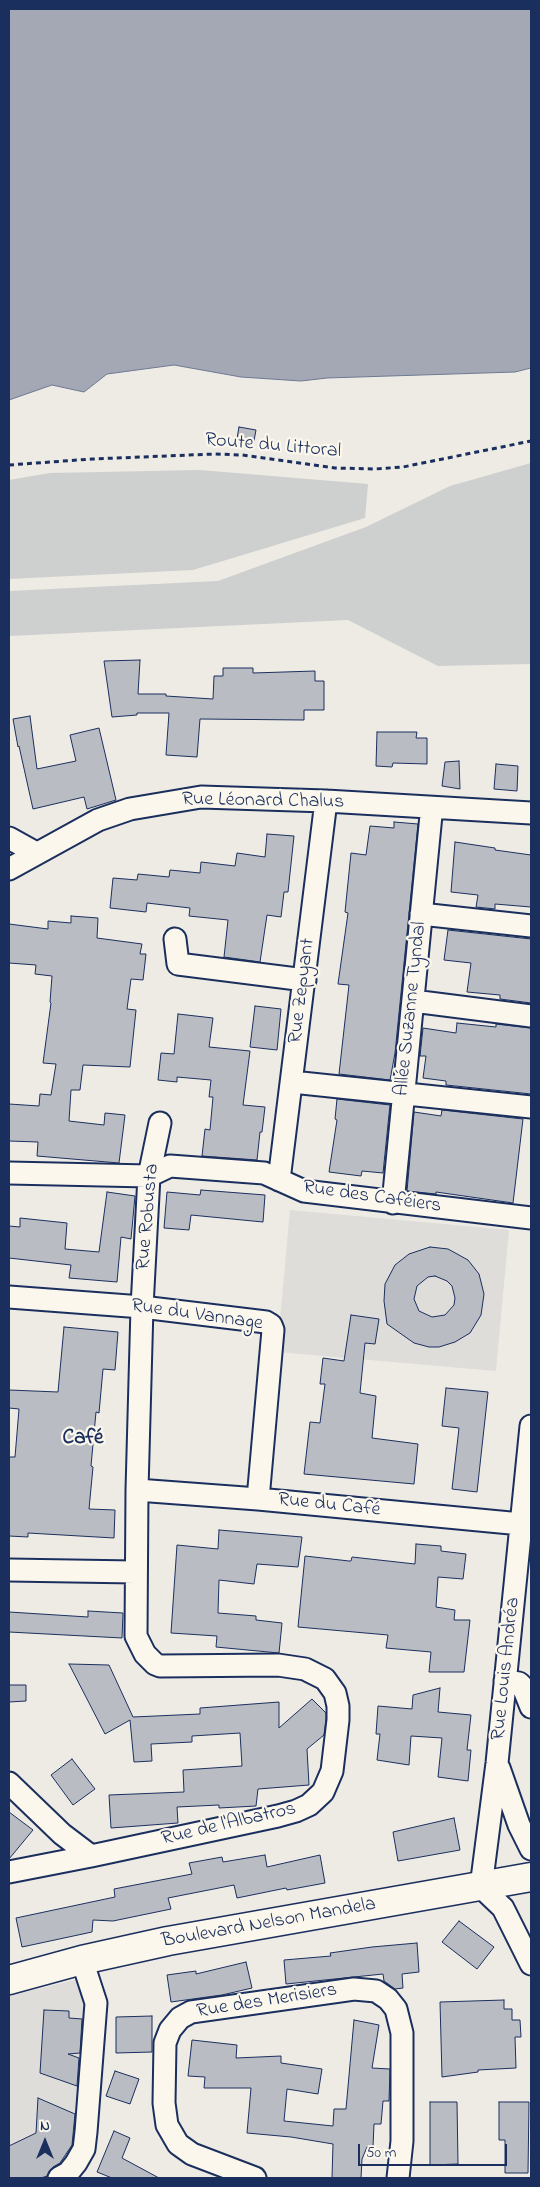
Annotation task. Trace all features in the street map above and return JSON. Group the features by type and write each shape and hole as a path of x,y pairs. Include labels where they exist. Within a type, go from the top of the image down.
{"main road":[{"name":"Boulevard Nelson Mandela","path":"9,1980 82,1960 168,1941 531,1877"}],"street":[{"name":"Rue Léonard Chalus","path":"9,869 98,820 130,809 162,802 201,797 326,801 531,813"},
{"name":"Rue Zepyant","path":"279,1180 326,801"},
{"name":"Allée Suzanne Tyndal","path":"393,1203 431,815"},
{"path":"9,838 36,853"},
{"path":"422,914 531,926"},
{"path":"176,939 178,964 304,980"},
{"path":"413,1001 531,1016"},
{"path":"292,1082 531,1107"},
{"name":"Rue Robusta","path":"136,1572 142,1307 149,1176 160,1123"},
{"name":"Rue des Caféiers","path":"9,1173 149,1176 170,1166 264,1173 304,1192 531,1218"},
{"name":"Rue du Vannage","path":"9,1296 142,1307 266,1322 272,1325 258,1499"},
{"name":"Rue Louis Andréa","path":"481,1887 497,1763 531,1426"},
{"name":"Rue du Café","path":"137,1490 258,1499 521,1524"},
{"path":"9,1570 136,1572"},
{"name":"Rue de l'Albatros","path":"91,1856 296,1811 318,1798 328,1783 332,1771 338,1706 335,1693 326,1679 305,1668 278,1665 160,1666 154,1664 145,1654 136,1636 136,1572"},
{"path":"505,1681 519,1683 523,1687 531,1707"},
{"name":"Rue Louis Andréa","path":"497,1763 519,1826 531,1849"},
{"path":"9,1783 62,1834 91,1856"},
{"path":"9,1872 91,1856"},
{"path":"481,1887 503,1908 531,1964"},
{"path":"58,2178 68,2172 76,2163 84,2149 86,2132 96,2003 82,1960"},
{"name":"Rue des Merisiers","path":"255,2178 192,2154 178,2144 167,2125 164,2103 165,2043 170,2030 180,2018 191,2012 354,1989 376,1991 388,1999 396,2009 402,2033 402,2141 398,2178"}],"path":[{"name":"Route du Littoral","path":"9,466 92,459 215,454 335,468 375,469 403,467 531,441"}],"shaded area":[{"path":"9,9 531,9 531,368 515,372 327,378 301,381 241,377 174,365 107,374 84,392 52,385 9,400"},
{"path":"531,463 531,664 438,666 348,620 9,636 9,591 218,581 366,527 450,486"},
{"path":"200,470 368,484 365,518 193,570 9,579 9,480 50,473"},
{"path":"290,1210 509,1230 496,1371 277,1352"},
{"path":"99,1974 101,1993 73,2178 9,2178 9,1996"}],"building":[{"path":"239,427 256,430 253,446 236,444"},
{"path":"140,660 138,694 166,694 166,696 213,699 214,676 223,676 223,668 253,668 253,673 315,671 315,681 324,681 324,710 304,710 304,720 200,719 197,757 166,755 169,713 137,713 137,715 112,717 104,661"},
{"path":"30,716 37,769 76,761 70,735 99,728 116,800 87,809 84,797 33,809 13,719"},
{"path":"377,732 417,732 416,738 427,738 427,764 393,763 392,767 376,766"},
{"path":"459,761 460,789 442,786 445,762"},
{"path":"496,764 518,766 517,791 494,789"},
{"path":"394,822 418,824 395,1053 390,1080 339,1074 349,985 338,984 348,913 345,912 351,853 366,855 370,826 394,828"},
{"path":"267,834 294,836 288,892 284,892 281,917 267,915 260,962 224,957 228,920 189,916 190,908 147,903 146,912 110,908 113,878 137,880 138,874 169,877 170,870 200,873 201,862 235,866 237,853 265,857"},
{"path":"455,842 531,855 531,907 495,904 495,909 476,907 478,895 451,892"},
{"path":"71,916 98,918 97,938 142,944 140,954 146,954 143,980 131,979 127,1009 136,1010 130,1067 83,1065 80,1090 71,1090 69,1121 104,1125 105,1113 125,1115 119,1163 37,1156 38,1142 9,1141 9,1104 39,1106 40,1094 51,1095 56,1064 43,1063 51,1003 52,976 35,974 36,965 9,963 9,924 48,929 48,921 71,923"},
{"path":"448,930 531,939 531,1003 500,999 500,995 467,992 471,963 444,960"},
{"path":"255,1006 281,1009 277,1050 250,1047"},
{"path":"178,1014 213,1018 209,1047 250,1051 243,1105 265,1107 257,1160 202,1156 205,1129 210,1130 213,1097 209,1097 211,1080 177,1077 177,1082 158,1080 161,1053 174,1054"},
{"path":"457,1023 496,1027 496,1024 531,1028 531,1094 446,1085 446,1081 423,1078 426,1056 420,1056 423,1028 456,1033"},
{"path":"337,1099 390,1105 383,1173 362,1171 361,1176 329,1172 337,1120 335,1119"},
{"path":"442,1110 523,1119 513,1203 436,1192 436,1194 407,1191 414,1112 441,1116"},
{"path":"201,1190 265,1195 263,1222 191,1215 189,1230 164,1228 167,1192 200,1195"},
{"path":"107,1192 135,1196 131,1239 121,1237 117,1282 69,1278 71,1265 9,1258 9,1226 20,1227 20,1218 67,1223 65,1249 99,1252"},
{"path":"430,1247 448,1249 468,1260 479,1274 484,1294 481,1315 470,1333 455,1342 439,1347 429,1347 414,1343 387,1324 384,1301 385,1284 395,1265 409,1254","holes":["435,1276 447,1281 452,1286 455,1298 454,1305 445,1315 432,1317 419,1311 414,1299 417,1286 428,1277"]},
{"path":"351,1315 379,1319 375,1344 365,1343 360,1393 376,1396 372,1438 418,1444 414,1484 304,1474 310,1422 320,1423 325,1384 320,1384 323,1358 344,1361"},
{"path":"64,1327 118,1332 115,1370 103,1369 99,1413 96,1412 89,1509 115,1510 114,1538 28,1533 28,1537 9,1536 9,1457 15,1457 19,1409 9,1408 9,1390 58,1392"},
{"path":"446,1388 488,1392 477,1492 452,1489 459,1428 442,1426"},
{"path":"219,1530 302,1537 298,1567 257,1564 254,1584 219,1580 218,1613 256,1616 256,1620 282,1623 279,1653 216,1647 217,1636 171,1633 177,1545 218,1549"},
{"path":"416,1544 441,1546 441,1551 466,1554 463,1579 438,1577 436,1607 455,1610 454,1620 470,1620 464,1672 429,1672 431,1652 386,1648 388,1635 298,1627 305,1556 349,1561 351,1561 352,1557 415,1564"},
{"path":"88,1611 123,1613 122,1638 9,1632 9,1612 88,1617"},
{"path":"69,1664 109,1665 133,1717 200,1714 200,1708 279,1702 279,1728 312,1699 326,1713 326,1719 324,1735 307,1749 309,1785 258,1789 256,1806 219,1808 219,1805 177,1807 178,1823 111,1828 109,1795 184,1792 183,1770 242,1766 240,1733 192,1736 192,1742 151,1744 152,1761 134,1762 130,1720 105,1734"},
{"path":"9,1685 26,1685 26,1701 9,1702"},
{"path":"440,1688 438,1712 471,1715 467,1750 471,1750 468,1781 438,1777 442,1738 411,1736 409,1765 377,1760 380,1734 376,1734 378,1706 412,1709 413,1695"},
{"path":"72,1759 95,1789 73,1805 51,1775"},
{"path":"9,1812 33,1830 9,1859"},
{"path":"454,1818 460,1850 398,1861 393,1832"},
{"path":"265,1855 267,1867 320,1855 325,1883 287,1890 286,1888 237,1898 234,1885 168,1898 171,1909 113,1921 93,1920 92,1932 22,1947 16,1918 115,1897 114,1889 192,1874 189,1863 222,1857 223,1862"},
{"path":"459,1921 494,1947 477,1969 442,1942"},
{"path":"417,1943 419,1972 402,1974 403,1988 395,1989 384,1981 383,1974 286,1984 284,1960 331,1956 330,1953"},
{"path":"246,1962 252,1988 222,1995 171,2002 167,1975 196,1971 196,1974"},
{"path":"504,2000 504,2009 512,2009 512,2020 520,2020 521,2037 515,2037 516,2068 478,2070 478,2072 442,2077 440,2002"},
{"path":"44,2010 69,2011 69,2018 82,2019 80,2053 68,2054 79,2058 77,2086 40,2073"},
{"path":"152,2016 152,2052 116,2053 116,2017"},
{"path":"354,2020 379,2025 372,2068 390,2069 389,2101 383,2101 381,2124 374,2124 373,2147 367,2147 362,2159 361,2178 332,2178 333,2144 291,2137 247,2133 251,2088 204,2088 205,2077 188,2076 192,2040 237,2045 236,2058 281,2056 281,2063 322,2069 318,2094 287,2089 284,2121 333,2126 334,2109 346,2109"},
{"path":"115,2071 139,2079 130,2104 106,2096"},
{"path":"38,2098 75,2114 72,2145 60,2163 53,2167 47,2176 41,2178 9,2178 9,2146 36,2133"},
{"path":"430,2102 457,2102 458,2164 430,2165"},
{"path":"499,2102 529,2102 528,2173 505,2173 505,2140 499,2140"},
{"path":"114,2131 130,2138 122,2158 159,2178 112,2178 97,2172"}],"district":[{"name":"Café","path":"83,1440"}]}
